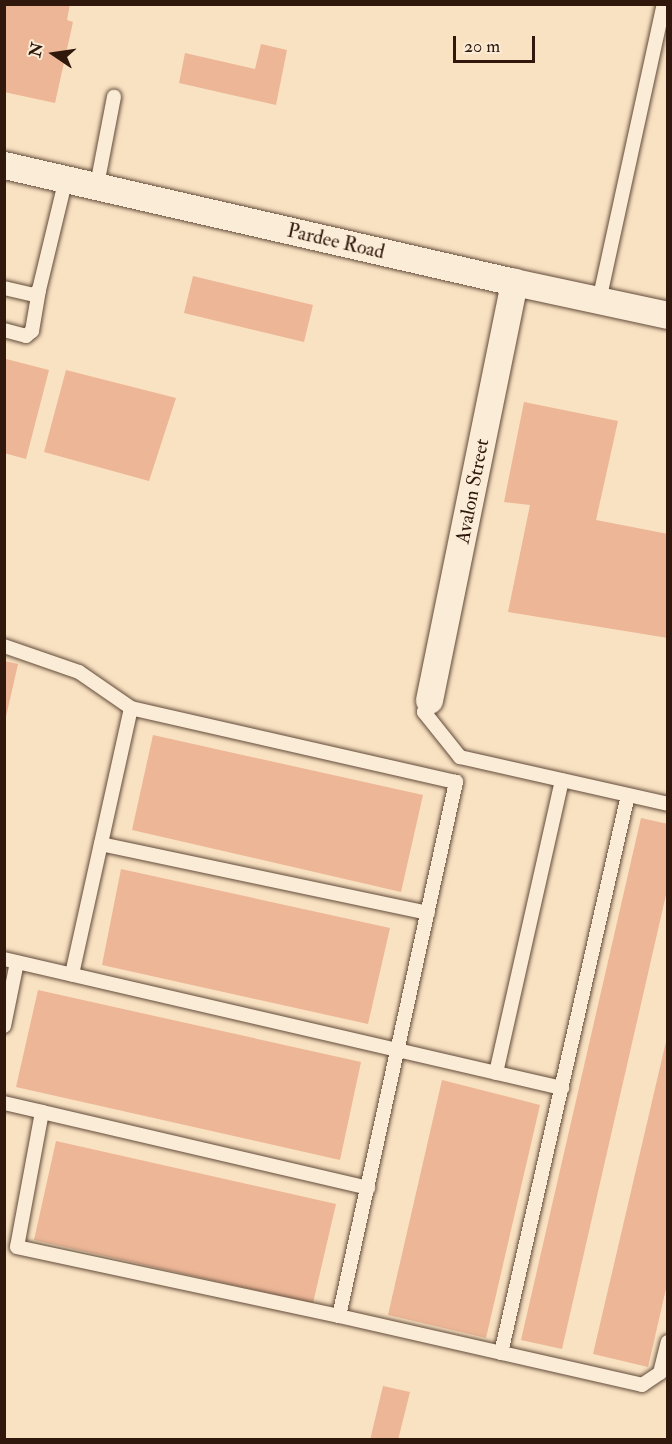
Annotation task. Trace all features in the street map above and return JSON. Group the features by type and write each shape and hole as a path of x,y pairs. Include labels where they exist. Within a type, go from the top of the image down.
{"street":[{"name":"Pardee Road","path":"4,165 668,315"},
{"name":"Avalon Street","path":"429,700 514,282"}],"lane":[{"path":"599,301 664,4"},
{"path":"97,185 114,97"},
{"path":"4,330 26,336 32,331 39,290 66,178"},
{"path":"4,288 34,295 39,290"},
{"path":"4,645 79,672 131,708 456,782 339,1316"},
{"path":"429,700 424,712 460,757 668,804"},
{"path":"72,975 131,708"},
{"path":"496,1073 562,780"},
{"path":"501,1353 628,795"},
{"path":"101,844 428,913"},
{"path":"4,1026 11,961 562,1088"},
{"path":"4,1102 368,1188"},
{"path":"42,1112 17,1247 339,1316 642,1385 660,1373 668,1342"}],"building":[{"path":"4,4 70,4 67,20 73,22 55,103 4,92"},
{"path":"261,44 287,50 276,105 179,83 185,53 255,69"},
{"path":"193,276 313,305 304,342 184,313"},
{"path":"6,359 49,370 26,459 4,453"},
{"path":"66,370 176,398 149,481 44,452"},
{"path":"524,402 618,421 596,520 668,534 668,638 508,612 530,505 504,502"},
{"path":"4,661 18,664 5,721 4,721"},
{"path":"153,735 423,795 401,892 132,830"},
{"path":"641,818 668,824 668,886 562,1349 521,1340"},
{"path":"121,869 390,928 368,1024 102,965"},
{"path":"38,990 361,1062 340,1160 16,1087"},
{"path":"668,1033 668,1280 648,1367 593,1354"},
{"path":"442,1080 540,1105 486,1338 388,1315"},
{"path":"56,1141 336,1204 313,1303 34,1240"},
{"path":"383,1386 410,1392 398,1440 370,1440"}]}
